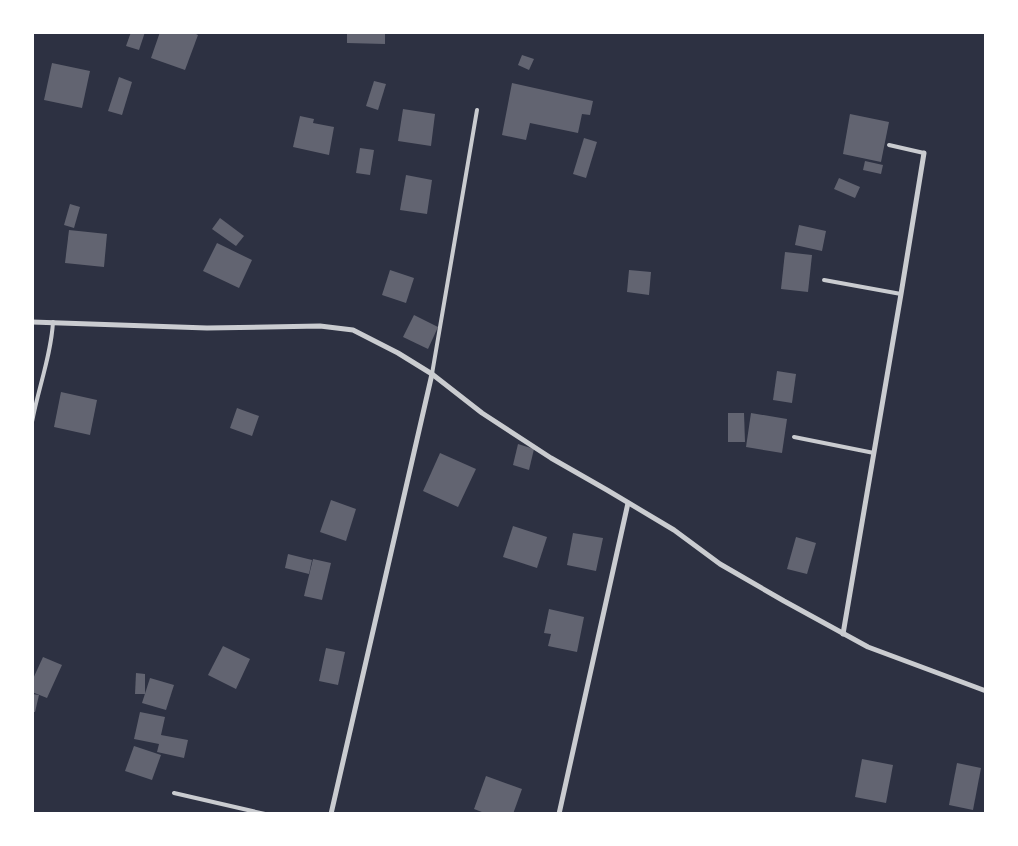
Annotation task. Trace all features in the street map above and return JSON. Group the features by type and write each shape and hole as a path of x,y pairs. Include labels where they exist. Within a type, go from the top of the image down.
{"street":[{"path":"843,634 924,153"},
{"path":"32,322 206,328 320,326 353,330 398,353 432,374 482,413 550,458 674,530 720,564 868,647 986,691"},
{"path":"331,814 432,374"},
{"path":"559,814 628,503"}],"lane":[{"path":"432,374 477,110"},
{"path":"889,146 924,153"},
{"path":"824,280 901,294"},
{"path":"32,422 46,368 53,322"},
{"path":"794,437 874,453"},
{"path":"174,792 265,814"}],"building":[{"path":"131,32 145,32 139,50 126,46"},
{"path":"160,32 192,32 198,35 185,70 151,58"},
{"path":"347,32 385,32 385,44 347,43"},
{"path":"522,55 534,59 529,70 518,65"},
{"path":"52,63 90,71 82,108 44,100"},
{"path":"119,77 132,82 122,115 108,111"},
{"path":"374,81 386,84 378,110 366,106"},
{"path":"512,83 593,101 590,115 582,114 578,133 530,123 526,140 502,135"},
{"path":"403,109 435,114 431,146 398,141"},
{"path":"850,114 889,122 881,162 843,154"},
{"path":"300,116 314,119 313,123 334,127 329,155 293,147"},
{"path":"584,138 597,142 586,178 573,174"},
{"path":"360,148 374,150 370,175 356,173"},
{"path":"865,161 883,165 881,174 863,170"},
{"path":"406,175 432,180 427,214 400,210"},
{"path":"839,178 860,187 855,198 834,189"},
{"path":"70,204 80,207 74,228 64,225"},
{"path":"220,218 244,236 236,246 212,229"},
{"path":"799,225 826,231 822,251 795,245"},
{"path":"69,230 107,234 104,267 65,263"},
{"path":"217,243 252,260 239,288 203,271"},
{"path":"785,252 812,255 808,292 781,289"},
{"path":"390,270 414,278 406,303 382,295"},
{"path":"629,270 651,272 649,295 627,292"},
{"path":"414,315 438,327 428,349 403,337"},
{"path":"777,371 796,374 792,403 773,400"},
{"path":"61,392 97,400 90,435 54,427"},
{"path":"237,408 259,416 252,436 230,428"},
{"path":"728,413 744,413 745,442 728,442"},
{"path":"751,413 787,419 782,453 746,447"},
{"path":"518,444 534,449 529,470 513,465"},
{"path":"440,453 476,469 458,507 423,491"},
{"path":"331,500 356,509 346,541 320,532"},
{"path":"513,526 547,537 537,568 503,557"},
{"path":"573,533 603,538 596,571 567,565"},
{"path":"796,537 816,543 807,574 787,569"},
{"path":"288,554 312,560 309,574 285,568"},
{"path":"313,559 331,563 322,600 304,596"},
{"path":"549,609 584,617 577,652 548,646 551,634 544,633"},
{"path":"223,646 250,659 236,689 208,675"},
{"path":"326,648 345,652 338,685 319,681"},
{"path":"43,657 62,665 47,698 32,692 32,681"},
{"path":"136,673 145,674 145,694 135,694"},
{"path":"150,678 174,685 166,710 142,703"},
{"path":"32,694 39,695 35,712 32,712"},
{"path":"140,712 165,717 161,735 188,740 184,758 157,752 159,744 134,739"},
{"path":"134,746 161,755 152,780 125,771"},
{"path":"862,759 893,765 886,803 855,797"},
{"path":"957,763 981,768 973,810 949,805"},
{"path":"486,776 522,789 513,814 487,814 474,809"}]}
